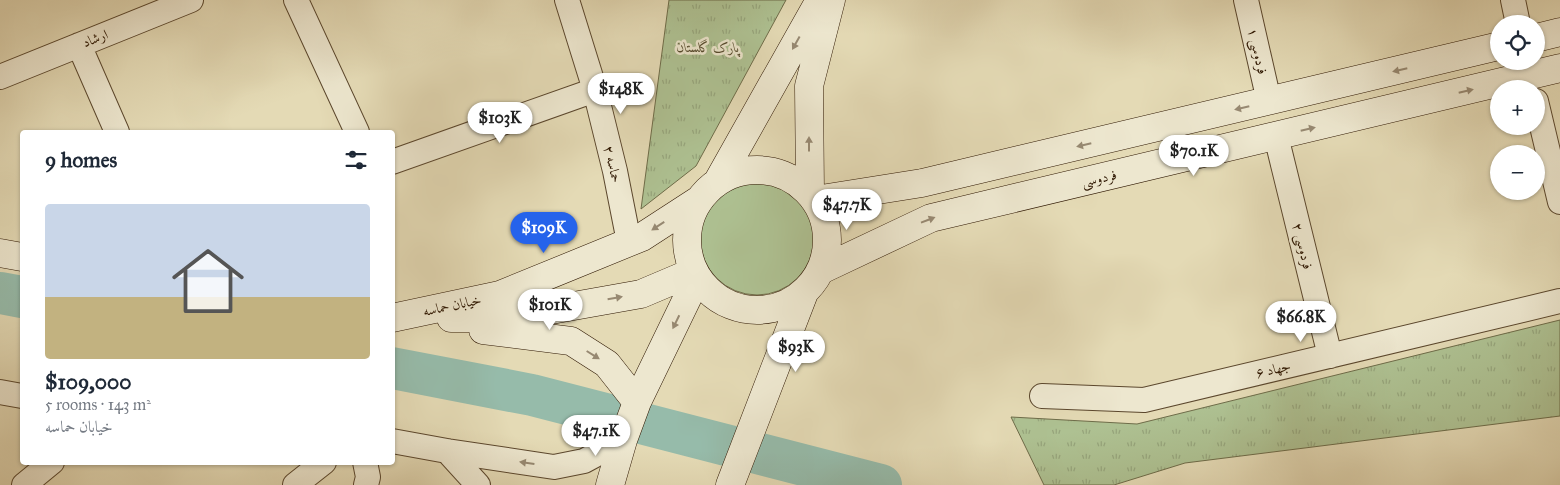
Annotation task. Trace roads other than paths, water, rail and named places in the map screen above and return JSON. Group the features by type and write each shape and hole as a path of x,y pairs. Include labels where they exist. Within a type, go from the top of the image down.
{"main road":[{"path":"804,293 783,306 759,311 735,307 714,296 695,275 686,248 688,222 699,200 718,181 820,0"},
{"path":"812,196 809,86 832,0"},
{"path":"1545,36 1560,32"},
{"path":"812,196 922,183 1490,48"},
{"name":"فردوسی","path":"1545,80 1560,68"},
{"name":"فردوسی","path":"821,270 930,218 1276,136 1490,97"},
{"path":"718,181 742,171 766,170 790,178 812,196 825,222 827,246 821,270 804,293 750,437 731,482"},
{"name":"خیابان حماسه","path":"395,317 500,295 642,237 699,200"},
{"path":"0,253 20,258"},
{"path":"610,485 622,440 637,402 695,275"},
{"name":"خیابان حماسه","path":"395,318 506,318 641,294 695,275"},
{"path":"395,318 571,341 607,364 637,402"}],"street":[{"name":"ارشاد","path":"0,77 191,0"},
{"path":"296,0 356,130"},
{"name":"حماسه ۲","path":"567,0 595,90 615,171 629,242"},
{"name":"فردوسی ۱","path":"1246,0 1269,101"},
{"path":"1512,0 1516,15"},
{"path":"79,45 116,130"},
{"path":"395,161 595,90"},
{"path":"1544,135 1560,202"},
{"name":"فردوسی ۲","path":"1276,136 1330,356"},
{"name":"جهاد ۶","path":"1042,396 1144,400 1560,301"},
{"path":"0,392 20,396"},
{"path":"395,442 554,467 584,461 622,440"},
{"path":"447,451 478,485"},
{"path":"24,485 48,465"},
{"path":"295,485 320,465"},
{"path":"366,465 368,477 366,485"}],"waterway":[{"path":"0,293 20,297"},
{"path":"395,369 532,395 881,485"}],"park label":[{"name":"پارک گلستان","path":"708,47"}]}
